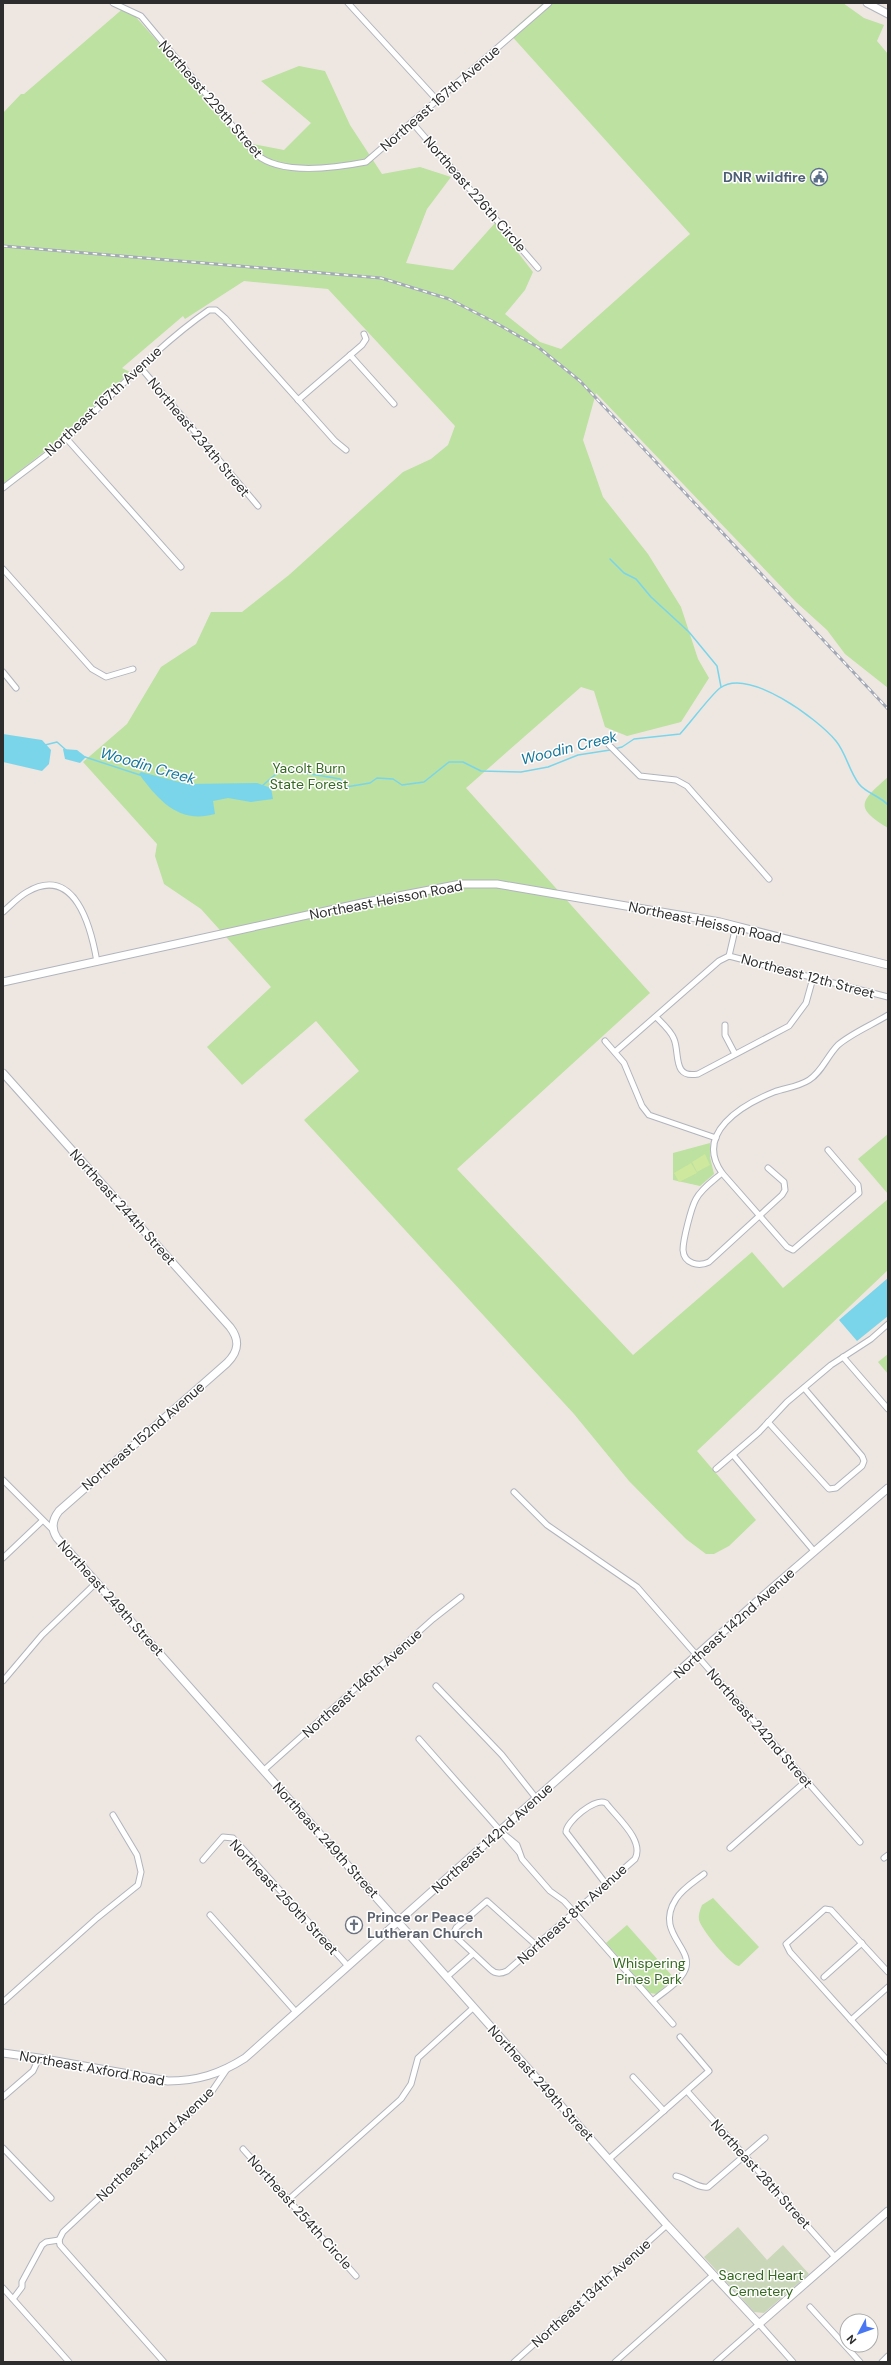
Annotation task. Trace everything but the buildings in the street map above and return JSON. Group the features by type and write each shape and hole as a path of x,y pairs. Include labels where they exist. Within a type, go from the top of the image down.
{"street":[{"name":"Northeast 229th Street","path":"113,3 141,16 262,159 284,167 321,167"},
{"path":"348,3 437,100"},
{"name":"Northeast 167th Avenue","path":"321,167 366,162 515,35 549,3"},
{"path":"867,3 888,14"},
{"name":"Northeast 226th Circle","path":"414,120 416,127 538,268"},
{"name":"Northeast 167th Avenue","path":"3,488 66,438 140,368 158,348 208,310 216,310 335,441 346,450"},
{"path":"298,400 362,345 366,339 364,334"},
{"path":"350,355 394,404"},
{"name":"Northeast 234th Street","path":"140,368 258,506"},
{"path":"66,438 180,567"},
{"path":"3,569 92,669 106,677 133,669"},
{"path":"3,672 16,688"},
{"path":"609,744 640,776 676,780 687,786 769,879"},
{"name":"Northeast Heisson Road","path":"3,982 362,903 461,884 497,884 736,926 888,965"},
{"path":"3,912 26,892 38,887 50,885 62,888 71,893 77,902 93,940 97,962"},
{"path":"616,1052 719,961 729,956 736,926"},
{"name":"Northeast 12th Street","path":"729,956 888,997"},
{"path":"656,1017 674,1038 677,1060 683,1071 696,1074 789,1026 806,1003 813,978"},
{"path":"828,1150 858,1185 860,1191 858,1196 794,1250 788,1248 722,1173 715,1160 716,1138 721,1126 731,1115 773,1092 810,1080 838,1045 888,1016"},
{"path":"725,1025 725,1035 735,1054"},
{"path":"606,1041 624,1063 642,1106 649,1115 716,1138"},
{"name":"Northeast 244th Street","path":"3,1073 230,1327 235,1334 238,1344"},
{"path":"722,1173 702,1191 695,1200 683,1248 687,1259 697,1265 709,1262 761,1216 785,1190 782,1179 768,1168"},
{"path":"716,1469 733,1455 804,1388 843,1357 866,1343 888,1324"},
{"name":"Northeast 152nd Avenue","path":"53,1530 53,1522 59,1510 227,1364 233,1357 238,1344"},
{"path":"843,1357 888,1409"},
{"path":"768,1422 825,1487 831,1490 836,1488 862,1466 864,1461 862,1456 804,1388"},
{"path":"733,1455 814,1551"},
{"name":"Northeast 249th Street","path":"3,1480 42,1521 53,1530 63,1546 97,1582 667,2225 793,2362"},
{"name":"Northeast 142nd Avenue","path":"59,2240 63,2232 210,2094 227,2070 254,2051 814,1551 888,1488"},
{"name":"Northeast 242nd Street","path":"514,1492 547,1525 637,1587 860,1842"},
{"path":"3,1558 42,1521"},
{"path":"3,1681 42,1635 97,1582"},
{"name":"Northeast 146th Avenue","path":"264,1770 433,1619 461,1597"},
{"path":"436,1686 502,1755 536,1798"},
{"path":"420,1739 519,1852 550,1891 564,1901 654,2000 673,2024"},
{"path":"730,1848 806,1781"},
{"name":"Northeast 8th Avenue","path":"473,1954 493,1972 500,1974 507,1971 536,1945 606,1884 634,1859 638,1850 635,1840 606,1803 600,1801 594,1803 566,1829 568,1838 606,1884"},
{"path":"3,2002 97,1918 138,1885 141,1872 137,1855 113,1816"},
{"name":"Northeast 250th Street","path":"203,1860 222,1837 232,1838 348,1966"},
{"path":"654,2000 679,1978 686,1969 686,1957 671,1931 670,1913 677,1897 704,1874"},
{"path":"447,1977 473,1954 454,1934 456,1928 487,1901 536,1945"},
{"path":"888,1972 831,1910 825,1909 786,1944 790,1952 888,2062"},
{"path":"210,1915 296,2012"},
{"path":"824,1977 862,1943"},
{"path":"851,2020 888,1987"},
{"path":"288,2200 402,2099 411,2084 418,2058 474,2007"},
{"path":"609,2159 709,2071 680,2037"},
{"name":"Northeast Axford Road","path":"3,2053 39,2058 157,2081 185,2081 202,2078 227,2070"},
{"path":"3,2097 33,2071 39,2058"},
{"path":"633,2077 664,2111"},
{"name":"Northeast 28th Street","path":"687,2091 835,2257"},
{"path":"676,2176 686,2178 699,2187 706,2187 764,2138"},
{"path":"3,2148 51,2198"},
{"name":"Northeast 254th Circle","path":"243,2149 356,2276"},
{"path":"716,2362 888,2211"},
{"name":"Northeast 134th Avenue","path":"514,2362 667,2225"},
{"path":"13,2299 22,2287 22,2282 42,2245 59,2240 60,2245 164,2362"},
{"path":"615,2362 713,2276"},
{"path":"3,2288 68,2362"},
{"path":"810,2307 860,2362"},
{"path":"882,2362 888,2356"}],"green space":[{"name":"Yacolt Burn State Forest","path":"543,3 843,3 864,18 884,25 877,41 888,54 888,688 845,654 827,630 796,602 596,393 583,440 603,497 648,554 681,607 698,659 709,678 681,722 627,736 605,727 594,691 581,687 466,788 650,993 457,1169 633,1355 752,1252 783,1288 888,1199 888,1270 697,1451 756,1520 729,1546 714,1554 706,1554 686,1539 629,1481 574,1414 304,1120 359,1071 316,1021 242,1085 207,1047 271,987 201,909 164,884 155,856 157,844 83,762 127,724 161,667 196,644 211,612 242,612 289,575 403,472 431,459 448,445 455,426 328,289 244,281 185,319 183,316 122,368 130,372 58,441 3,484 3,113 21,94 24,94 126,6 248,143 284,150 311,123 261,81 299,66 325,71 350,125 382,174 420,167 451,177 427,209 406,263 453,270 495,223 533,272 525,290 505,314 540,342 561,349 690,234 509,33"},
{"path":"888,777 888,828 869,815 865,804 867,798 872,792"},
{"path":"888,1134 888,1194 858,1159"},
{"path":"710,1143 710,1157 714,1174 700,1186 673,1180 673,1153"},
{"path":"705,1154 710,1165 697,1172 692,1162"},
{"path":"691,1163 697,1173 679,1182 674,1173"},
{"path":"888,1354 888,1374 878,1362"},
{"path":"713,1898 759,1947 739,1966 730,1960 717,1946 705,1931 699,1920 702,1905"},
{"name":"Whispering Pines Park","path":"627,1925 674,1978 657,1994 650,1993 606,1943"},
{"path":"655,1971 664,1981 659,1985 650,1976"},
{"name":"Sacred Heart Cemetery","path":"738,2227 767,2260 783,2245 809,2274 764,2313 754,2312 704,2257"}],"water":[{"path":"3,734 42,740 51,750 49,764 42,771 3,762"},
{"path":"63,749 77,750 86,757 80,763 65,759"},
{"path":"141,772 187,784 257,783 271,788 273,799 251,802 228,798 213,801 215,814 191,816 180,813 162,801 139,774"},
{"path":"888,1278 888,1316 857,1341 839,1320"}],"waterway":[{"path":"610,559 624,573 636,579 651,597 689,632 717,666 721,687"},
{"name":"Woodin Creek","path":"614,749 622,747 634,739 680,734 720,688 732,683 747,684 782,698 814,720 836,741 859,784 865,790 881,799 888,805"},
{"name":"Woodin Creek","path":"45,745 57,742 66,750"},
{"name":"Woodin Creek","path":"262,786 282,769 340,779 346,787 370,783 377,778 393,779 402,785 424,782 449,762 463,762 481,771 521,772 548,767 578,755 610,750"},
{"name":"Woodin Creek","path":"85,757 140,775"}],"railway":[{"path":"3,246 381,278 449,299 494,322 538,347 580,381 888,709"}],"place":[{"name":"DNR wildfire","path":"819,177"},
{"name":"Prince or Peace Lutheran Church","path":"354,1925"}]}
